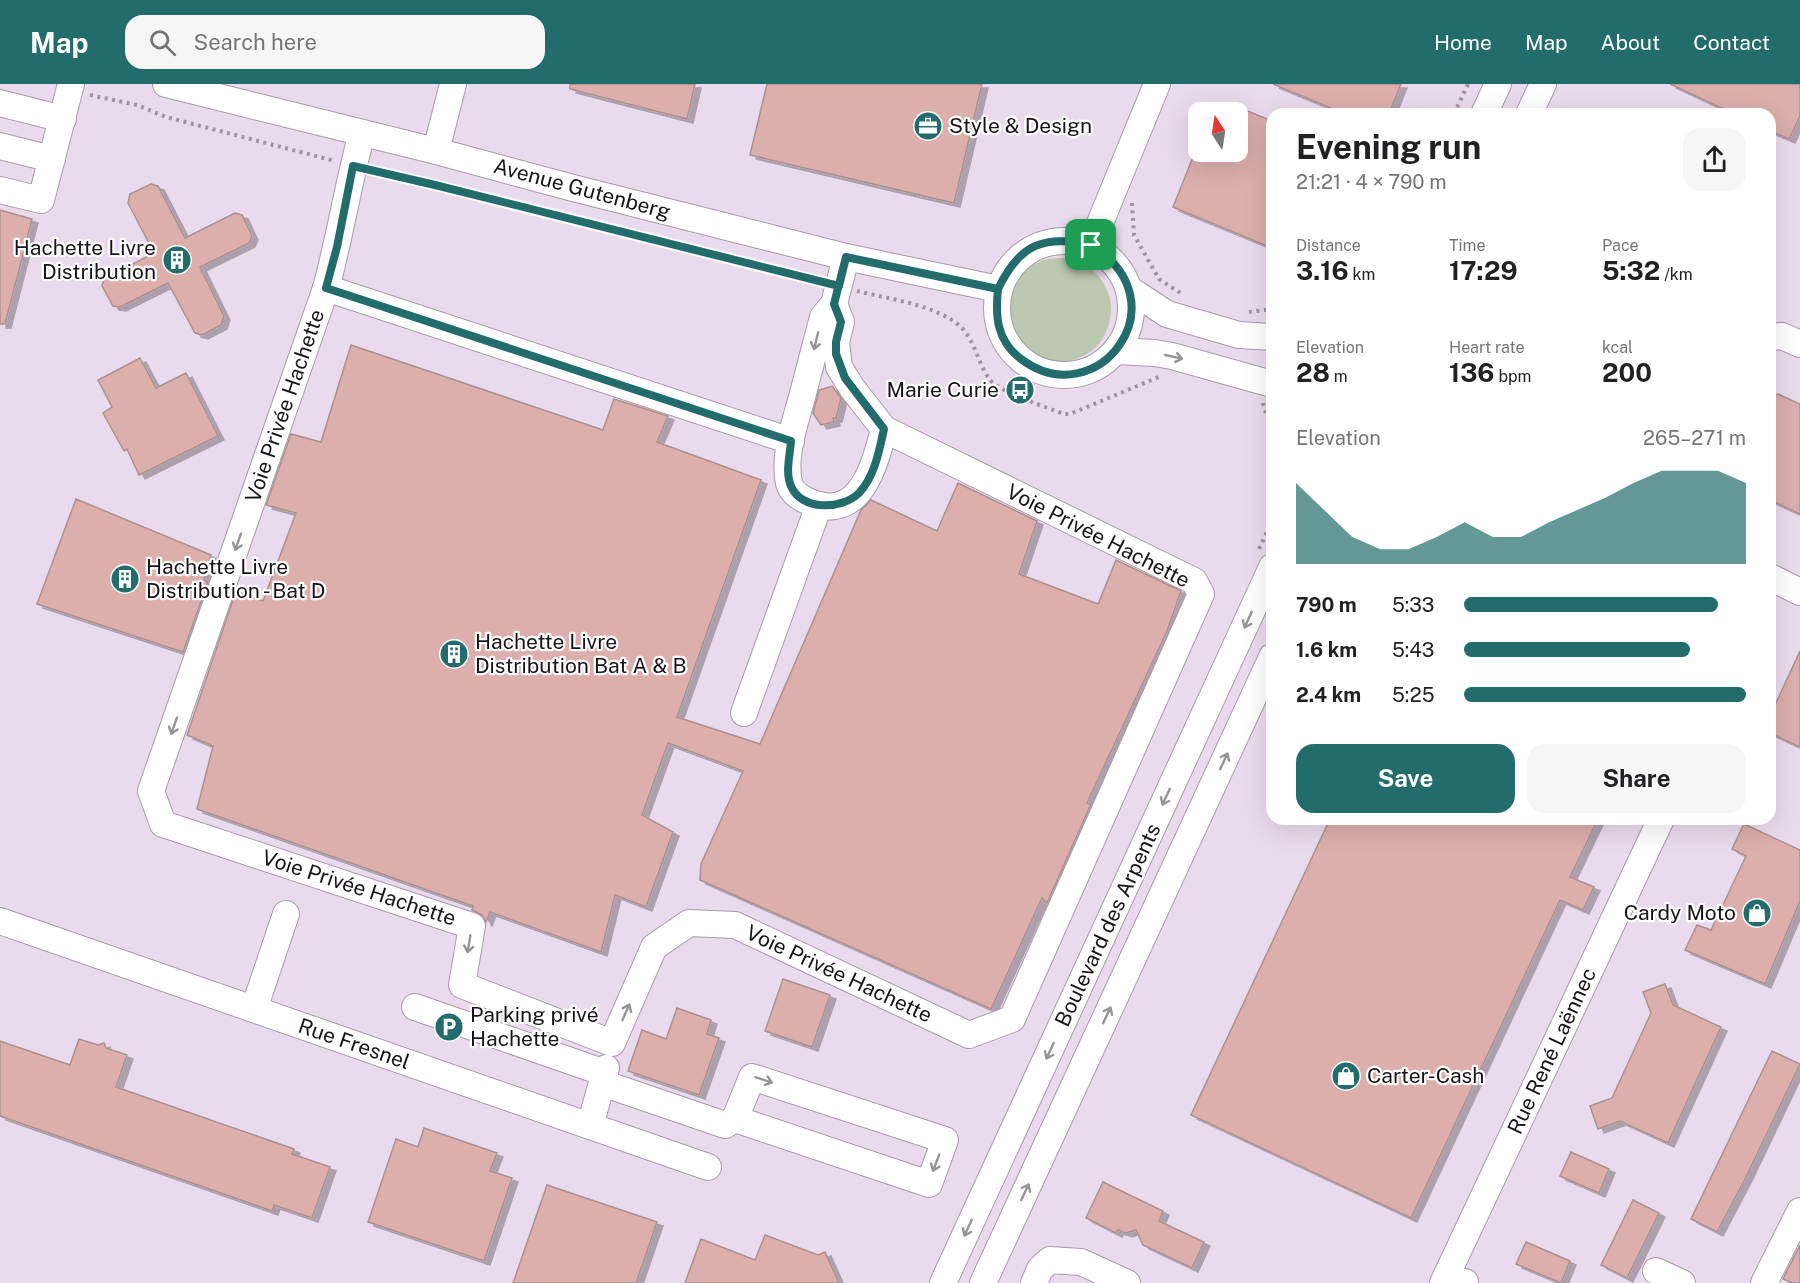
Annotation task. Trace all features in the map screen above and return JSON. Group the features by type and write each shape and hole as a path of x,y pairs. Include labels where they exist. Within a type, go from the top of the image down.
{"street":[{"name":"Avenue Gutenberg","path":"166,84 846,257 998,289"},
{"path":"436,151 453,84"},
{"path":"1091,245 1157,84"},
{"path":"1487,108 1498,84"},
{"path":"1532,108 1543,84"},
{"path":"0,190 41,201 70,87"},
{"path":"0,103 63,119"},
{"path":"326,288 362,133"},
{"path":"0,146 52,159"},
{"path":"1068,240 1091,245 1107,256 1121,271 1129,289 1132,308 1127,331 1116,351 1098,366 1077,374 1054,375 1032,368 1014,354 1001,334 996,312 998,289 1008,268 1025,252 1045,242 1068,240"},
{"name":"Voie Privée Hachette","path":"837,295 841,322 836,342 840,366 852,388 884,429 1194,581 1201,594 1012,1019 969,1035 735,925 689,923 654,947 612,1043 462,985 472,926 163,824 151,791 326,288 791,441 822,317 837,295 846,257"},
{"path":"1129,289 1167,315 1239,335 1266,337"},
{"path":"1776,336 1782,336 1800,344"},
{"path":"1116,351 1172,356 1266,396"},
{"path":"791,441 788,469 789,484 794,493 804,500 819,505 841,504 858,493 870,476 884,429"},
{"path":"744,713 819,505"},
{"name":"Boulevard des Arpents","path":"943,1283 1266,580"},
{"path":"1776,581 1800,591"},
{"name":"Boulevard des Arpents","path":"983,1283 1266,670"},
{"name":"Rue René Laënnec","path":"1457,1281 1658,825"},
{"path":"254,1009 286,914"},
{"name":"Rue Fresnel","path":"0,921 708,1167"},
{"path":"415,1007 725,1125 735,1119 752,1077 945,1140 929,1184 735,1119"},
{"path":"590,1126 612,1043"},
{"path":"1764,1283 1800,1211"},
{"path":"1034,1283 1040,1269 1050,1260 1081,1262 1127,1283"},
{"path":"1656,1271 1682,1283"}],"path":[{"path":"1457,108 1468,84"},
{"path":"70,87 137,105 166,117 435,185 837,295 928,309 945,316 960,327 967,335 992,382 1010,392 1065,414 1070,414 1151,379 1165,378"},
{"path":"1132,203 1134,235 1159,279 1189,297"},
{"path":"1241,313 1266,310"},
{"path":"1252,401 1266,396"}],"green space":[{"path":"1059,258 1079,262 1088,267 1102,281 1107,290 1111,310 1107,330 1102,339 1088,353 1079,358 1059,362 1039,358 1030,353 1016,339 1011,330 1007,310 1011,290 1016,281 1030,267 1039,262"}],"building":[{"path":"570,84 695,84 687,119 570,89"},
{"path":"767,84 982,84 954,203 750,155"},
{"path":"1273,84 1401,84 1391,108 1331,108"},
{"path":"1670,84 1800,84 1800,116 1789,139 1776,134 1776,108 1721,108"},
{"path":"1248,111 1266,119 1266,246 1173,207 1191,162 1248,162"},
{"name":"Hachette Livre Distribution","path":"151,184 158,186 185,238 235,213 242,215 252,236 249,243 200,267 224,316 221,325 202,335 195,333 168,283 120,307 113,306 102,286 104,279 154,253 128,203 130,194"},
{"path":"0,210 32,219 5,324 0,324"},
{"name":"Hachette Livre Distribution Bat A & B","path":"351,345 603,430 614,399 668,416 657,442 761,480 677,717 760,744 861,510 871,500 937,531 958,483 1037,521 1019,574 1098,604 1116,560 1181,591 1167,631 1087,803 1091,804 1047,903 1042,898 991,1009 700,880 701,864 743,771 668,743 642,815 673,832 646,907 615,895 601,952 490,912 486,922 482,915 472,910 473,906 197,809 213,746 187,735 236,591 263,601 296,513 266,505 291,434 321,442"},
{"path":"140,358 156,388 186,373 218,436 139,475 127,449 124,451 103,413 112,407 98,380"},
{"path":"832,386 841,398 836,418 833,418 834,422 821,425 813,413 819,390"},
{"path":"1776,394 1800,404 1800,514 1776,503"},
{"name":"Hachette Livre Distribution - Bat D","path":"76,499 211,555 204,580 208,582 183,652 37,604"},
{"path":"1800,651 1800,747 1776,736 1776,703"},
{"path":"1327,825 1595,825 1570,877 1594,887 1583,910 1560,900 1411,1218 1191,1115"},
{"name":"Cardy Moto","path":"1744,825 1746,825 1800,850 1800,901 1765,984 1685,950 1697,925 1711,930 1746,856 1732,849"},
{"path":"783,979 830,995 812,1047 765,1031"},
{"path":"1665,984 1673,1005 1721,1027 1668,1143 1620,1121 1598,1129 1590,1106 1612,1098 1651,1013 1643,992"},
{"path":"677,1008 711,1020 707,1034 719,1038 699,1095 628,1071 642,1030 666,1039"},
{"path":"79,1039 98,1045 104,1043 106,1048 127,1055 116,1087 294,1149 292,1154 330,1167 312,1218 274,1205 272,1211 0,1116 0,1041 70,1065"},
{"path":"1772,1051 1800,1064 1717,1232 1691,1219"},
{"path":"424,1128 497,1153 490,1171 512,1178 484,1261 368,1222 396,1139 418,1147"},
{"path":"1571,1152 1609,1169 1599,1193 1560,1176"},
{"path":"1103,1182 1163,1211 1159,1221 1204,1242 1192,1268 1143,1245 1136,1230 1126,1233 1118,1230 1116,1233 1086,1218"},
{"path":"547,1185 657,1222 636,1283 513,1283"},
{"path":"1633,1200 1659,1213 1627,1278 1601,1265"},
{"path":"765,1235 818,1255 825,1252 839,1283 685,1283 701,1239 755,1260"},
{"path":"1526,1242 1570,1261 1561,1283 1516,1264"},
{"path":"1800,1245 1800,1283 1792,1283 1783,1279"}],"place":[{"name":"Style & Design","path":"928,126"},
{"name":"Hachette Livre Distribution","path":"177,260"},
{"name":"Marie Curie","path":"1020,390"},
{"name":"Hachette Livre Distribution - Bat D","path":"125,579"},
{"name":"Hachette Livre Distribution Bat A & B","path":"454,654"},
{"name":"Cardy Moto","path":"1757,913"},
{"name":"Parking privé Hachette","path":"449,1027"},
{"name":"Carter-Cash","path":"1346,1076"}],"route":[{"path":"1091,245 1068,240 1045,242 1025,252 1008,268 998,289 846,257 839,286 435,185 353,166 337,247 326,288 791,441 788,469 789,484 794,493 804,500 819,505 841,504 858,493 870,476 884,429 845,378 836,354 836,342 841,322 834,304 846,257 931,274 998,289 996,312 1001,334 1014,354 1032,368 1054,375 1077,374 1098,366 1116,351 1127,331 1132,308 1129,289 1121,271 1107,256 1091,245"}]}
